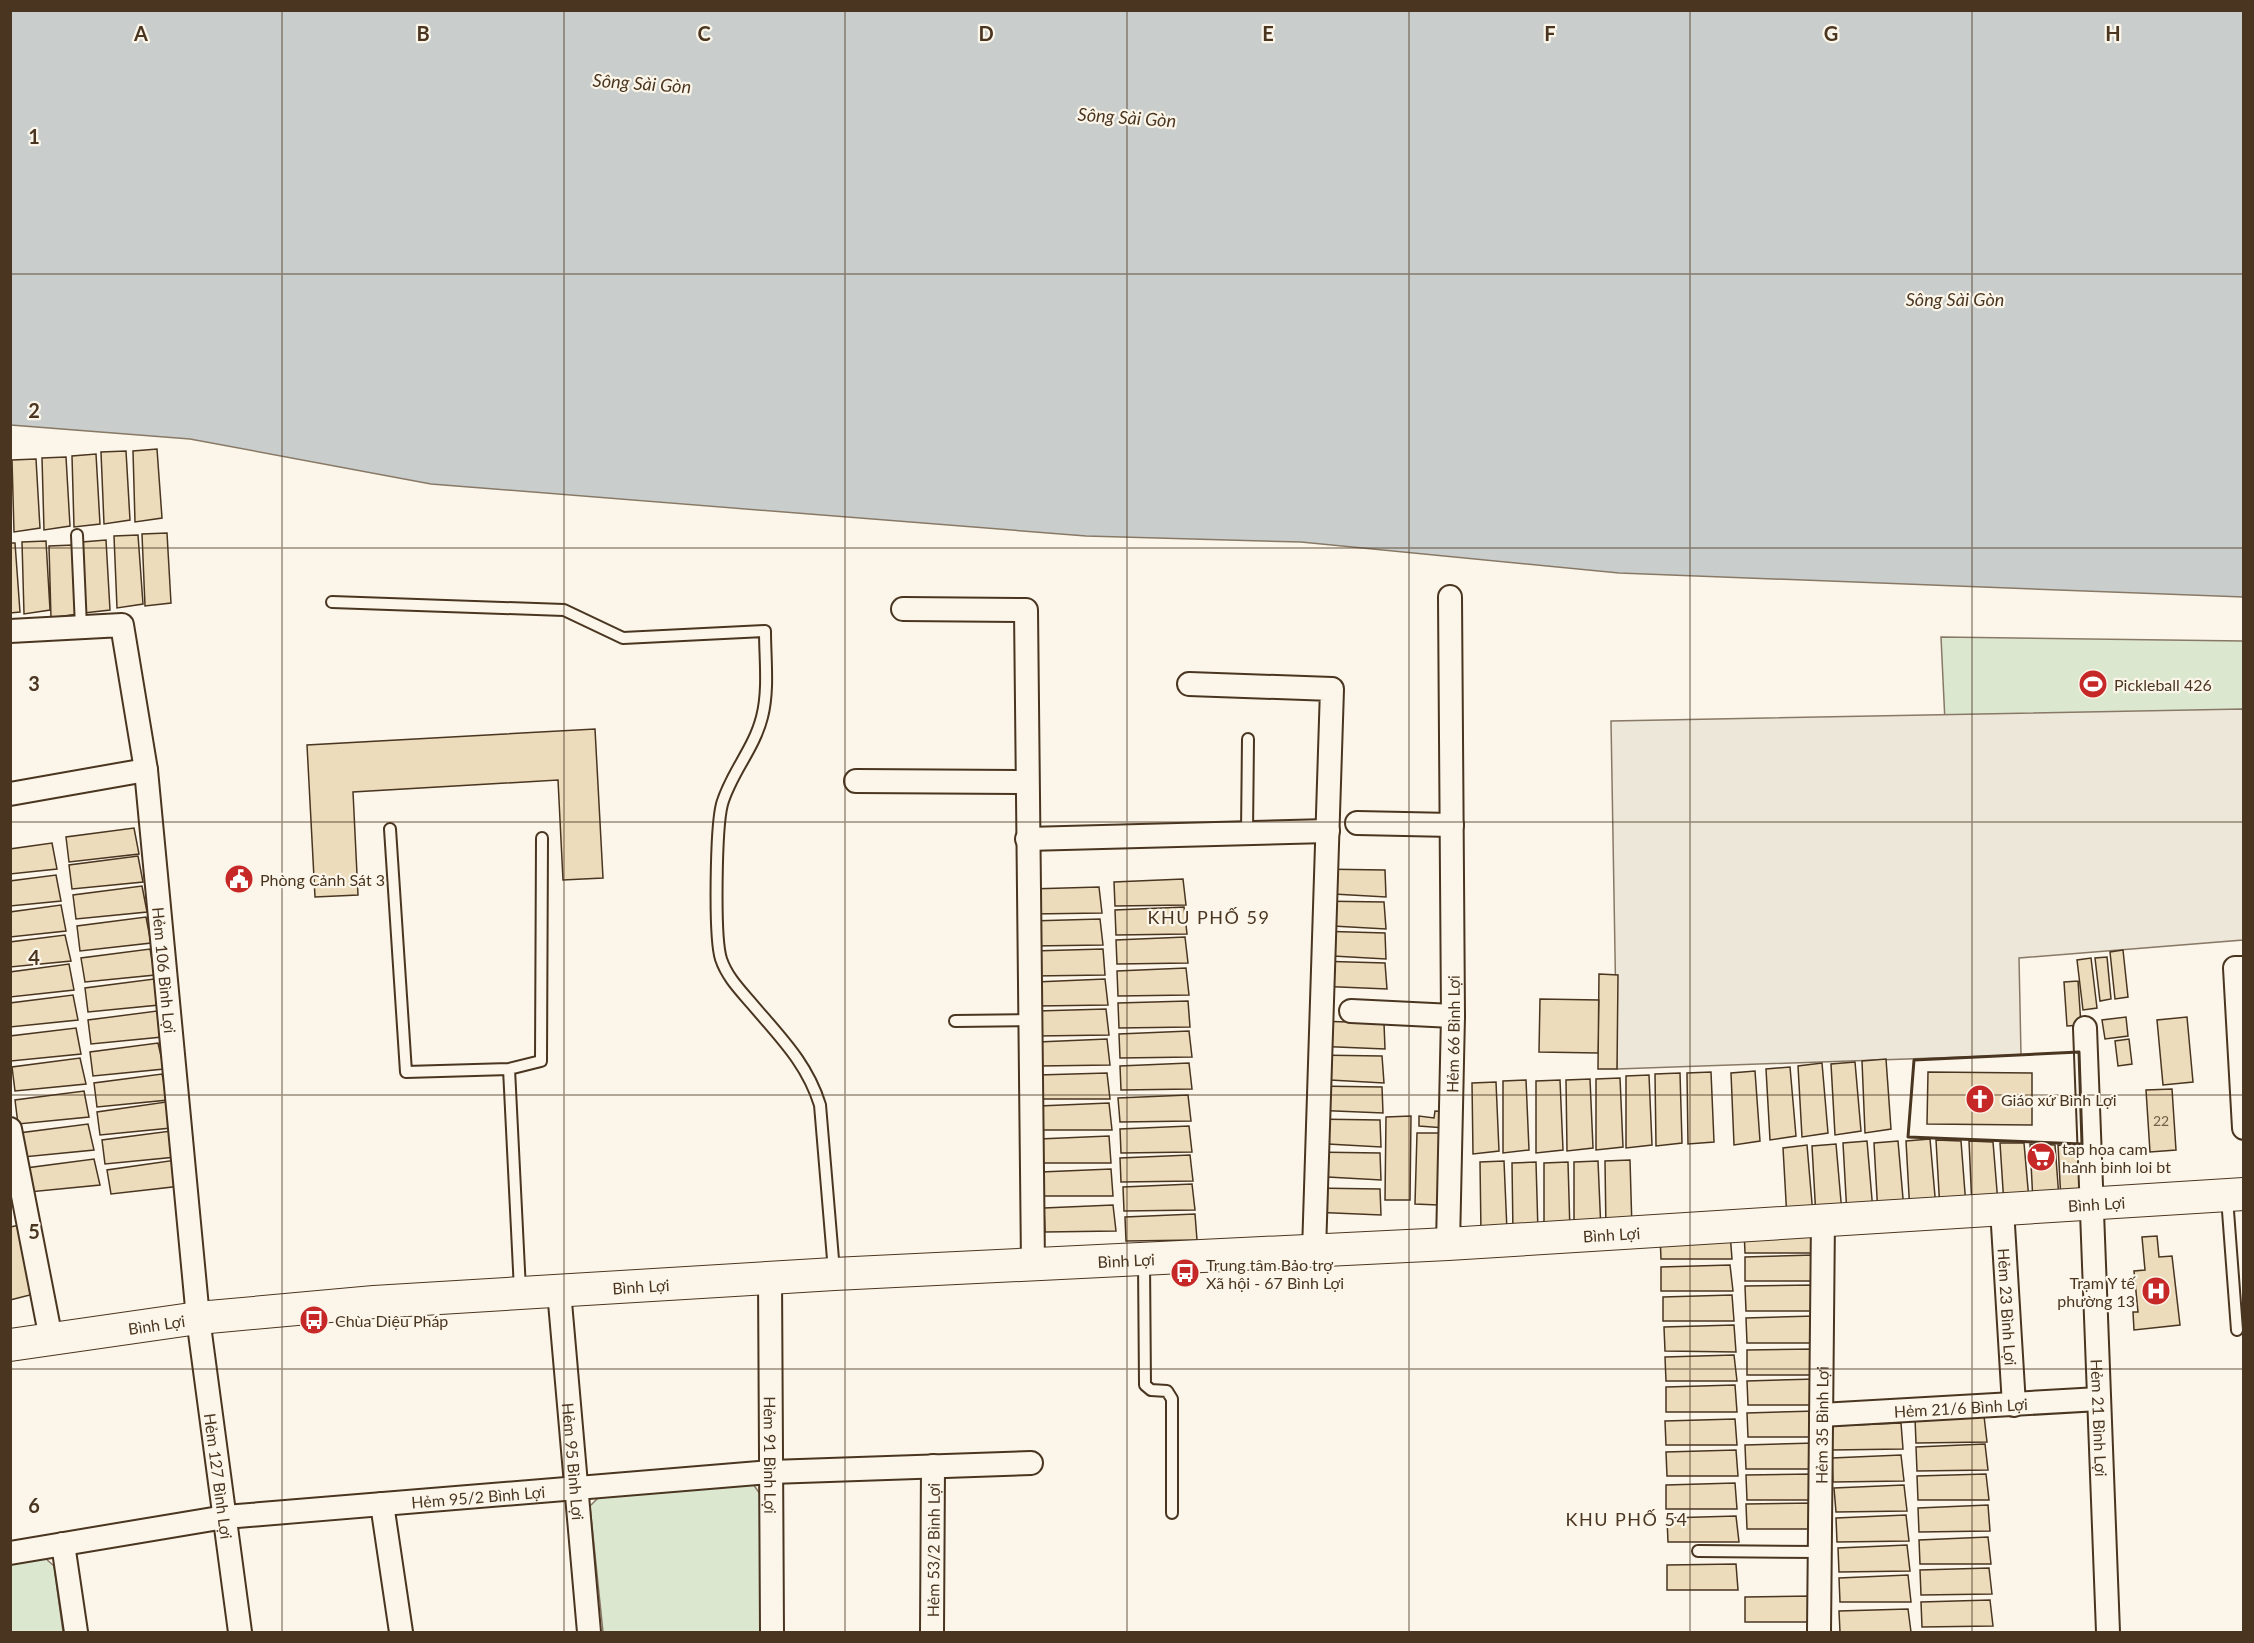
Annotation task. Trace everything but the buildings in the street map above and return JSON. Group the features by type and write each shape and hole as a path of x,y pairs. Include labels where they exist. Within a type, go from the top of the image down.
{"street":[{"name":"Hẻm 66 Bình Lợi","path":"1448,1244 1454,1016 1450,597"},
{"path":"903,609 1026,610 1026,782 1033,1264"},
{"name":"Hẻm 106 Bình Lợi","path":"81,627 122,625 146,770 198,1318"},
{"path":"10,631 81,627"},
{"path":"1189,684 1332,689 1314,1251"},
{"path":"10,794 146,770"},
{"path":"856,781 1026,782"},
{"path":"1357,823 1452,825"},
{"path":"1027,838 1328,831"},
{"path":"2244,968 2235,968 2244,1128"},
{"path":"1351,1011 1454,1016"},
{"name":"Hẻm 21 Bình Lợi","path":"2085,1028 2108,1632"},
{"path":"11,1132 51,1339"},
{"name":"Bình Lợi","path":"10,1345 198,1318 374,1302 770,1277 1448,1244 1823,1218 2235,1195"},
{"name":"Hẻm 23 Bình Lợi","path":"2002,1209 2014,1405"},
{"name":"Hẻm 35 Bình Lợi","path":"1819,1632 1823,1218"},
{"name":"Hẻm 91 Bình Lợi","path":"770,1277 772,1632"},
{"name":"Hẻm 95 Bình Lợi","path":"559,1291 589,1632"},
{"name":"Hẻm 127 Bình Lợi","path":"198,1318 240,1632"},
{"name":"Hẻm 21/6 Bình Lợi","path":"1821,1416 2099,1399"},
{"name":"Hẻm 53/2 Bình Lợi","path":"575,1488 771,1472 1031,1463"},
{"name":"Hẻm 53/2 Bình Lợi","path":"932,1632 933,1466"},
{"name":"Hẻm 95/2 Bình Lợi","path":"10,1553 225,1516 575,1488"},
{"path":"382,1504 401,1632"},
{"path":"63,1544 76,1632"}],"lane":[{"path":"77,535 81,627"},
{"path":"332,603 564,610 622,638 765,631 766,693 763,714 757,737 722,803 718,829 721,958 730,978 799,1060 812,1080 820,1105 834,1274"},
{"path":"1247,833 1248,739"},
{"path":"390,829 406,1072 509,1069 541,1061 542,838"},
{"path":"955,1021 1030,1020"},
{"path":"509,1069 520,1293"},
{"path":"2235,1195 2237,1330"},
{"path":"1144,1258 1145,1385 1148,1389 1167,1391 1172,1399 1172,1513"},
{"path":"1698,1551 1820,1552"}],"green space":[{"name":"Pickleball 426","path":"1941,637 2243,641 2243,727 1945,722"},
{"path":"753,1484 760,1494 762,1632 603,1632 590,1506 599,1497"},
{"path":"44,1557 54,1566 63,1632 11,1632 11,1564"}],"shaded area":[{"path":"2243,709 2243,940 2019,958 2021,1055 1617,1069 1611,721"}],"water":[{"name":"Sông Sài Gòn","path":"10,11 2243,11 2243,597 1619,573 1301,542 1086,536 431,484 190,439 11,425"}],"wall":[{"path":"2079,1052 2082,1144 1908,1137 1914,1060 2079,1052"}],"place":[{"name":"Pickleball 426","path":"2093,684"},
{"name":"Phòng Cảnh Sát 3","path":"239,879"},
{"name":"Giáo xứ Bình Lợi","path":"1980,1099"},
{"name":"tap hoa cam hanh binh loi bt","path":"2041,1157"},
{"name":"Trung tâm Bảo trợ Xã hội - 67 Bình Lợi","path":"1185,1273"},
{"name":"Trạm Y tế phường 13","path":"2156,1291"},
{"name":"Chùa Diệu Pháp","path":"314,1320"}],"district":[{"name":"KHU PHỐ 59","path":"1209,917"},
{"name":"KHU PHỐ 54","path":"1627,1519"}]}
